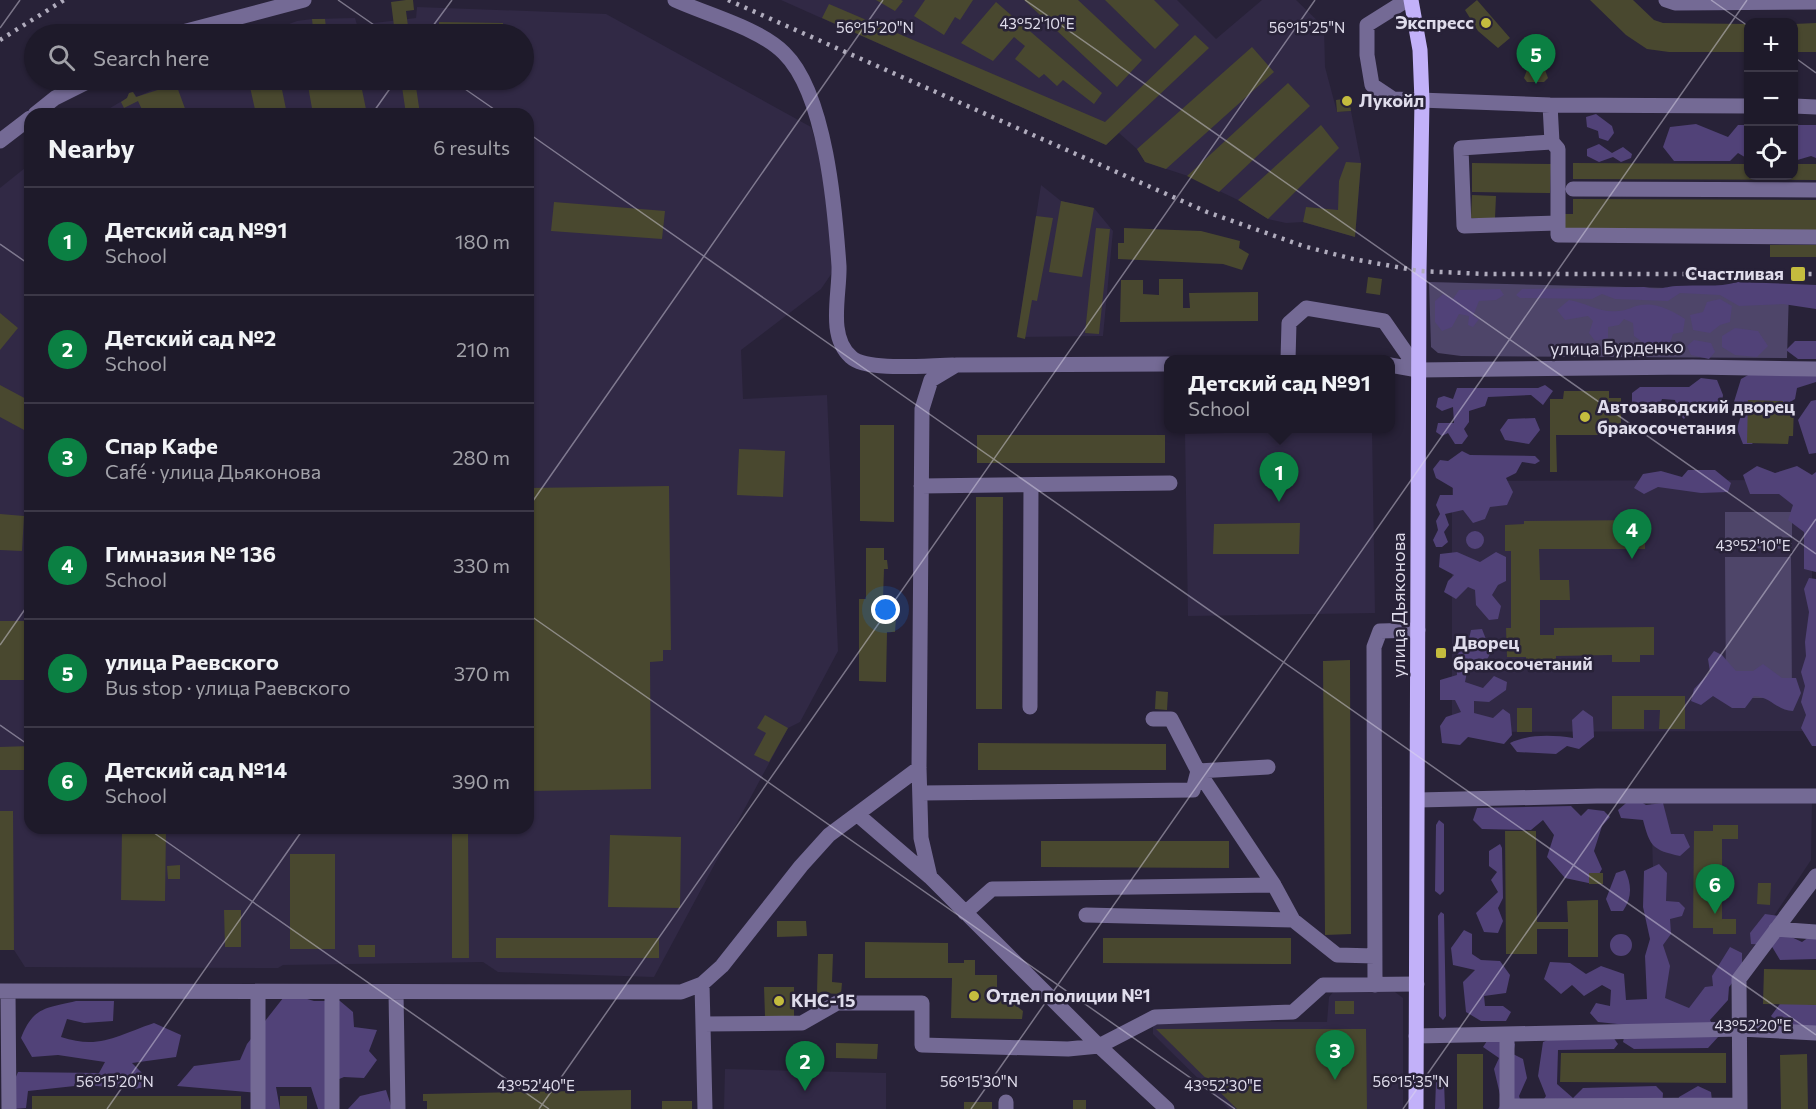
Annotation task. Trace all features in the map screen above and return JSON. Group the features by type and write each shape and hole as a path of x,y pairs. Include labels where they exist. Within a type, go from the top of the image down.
{"main road":[{"name":"улица Дьяконова","path":"1409,0 1420,50 1422,101 1418,370 1416,1109"}],"street":[{"path":"213,24 304,0"},
{"path":"675,0 752,30 785,53 805,83 828,159 839,268 838,340 851,358 872,365 1164,364"},
{"path":"1409,0 1367,25 1367,55 1372,85 1393,99 1550,105 1744,106"},
{"path":"1666,0 1675,3 1816,2"},
{"path":"42,108 71,90"},
{"path":"1550,105 1552,142 1558,149 1558,235 1816,237"},
{"path":"1798,106 1816,107"},
{"path":"0,141 24,123"},
{"path":"1552,142 1461,148 1464,226 1558,223"},
{"path":"1573,189 1816,190"},
{"path":"1288,355 1289,323 1306,308 1384,321 1418,370"},
{"path":"930,877 920,829 922,409 930,380 956,365"},
{"name":"улица Бурденко","path":"1395,366 1418,370 1704,367 1816,369"},
{"path":"921,486 1170,483"},
{"path":"1030,707 1031,485"},
{"path":"1375,985 1374,647 1380,631 1418,630"},
{"path":"1153,719 1171,718 1198,771 1274,885 1293,920 1336,955 1375,956"},
{"path":"1198,771 1268,767"},
{"path":"9,1109 3,994 681,992 702,984 722,966 801,866 829,836 919,768"},
{"path":"887,793 909,794 920,800 1193,790 1198,771"},
{"path":"1418,800 1597,796 1816,796"},
{"path":"872,804 868,815 874,828"},
{"path":"858,815 893,848 930,877 1099,1046 1167,1109"},
{"path":"893,848 903,848 920,829"},
{"path":"1507,1034 1507,1108 1740,1107 1739,979 1816,876"},
{"path":"965,913 992,889 1274,885"},
{"path":"1086,915 1293,920"},
{"path":"1776,929 1816,932"},
{"path":"702,984 705,1109"},
{"path":"703,1024 801,1023 837,1003 922,1003 922,1045 1068,1049 1099,1046 1155,1017 1293,1012 1323,985 1417,984"},
{"path":"258,993 258,1109"},
{"path":"396,993 398,1109"},
{"path":"332,994 332,1109"},
{"path":"1416,1036 1740,1029 1816,1033"}],"shaded area":[{"path":"781,0 1177,0 1216,39 1262,0 1296,0 1324,27 1325,67 1337,112 1351,111 1361,163 1355,237 1303,222 1286,223 1268,219 1238,200 1188,176 1145,162 1137,149 1119,133 1106,145"},
{"path":"417,7 606,14 811,127 821,158 834,270 821,289 741,350 743,399 827,395 838,651 800,722 788,728 654,977 498,972 483,962 283,965 278,968 25,967 14,950 0,950 0,188 24,169 24,834 534,834 534,108 110,108 127,98 129,93 133,92 137,97 152,90 534,90 534,24 365,24 416,18"},
{"path":"355,18 357,24 289,24 312,19"},
{"path":"1596,114 1612,126 1614,133 1608,141 1599,138 1598,131 1587,127 1586,117"},
{"path":"1696,124 1728,137 1738,125 1744,125 1744,157 1738,153 1730,161 1674,161 1663,147 1670,127"},
{"path":"1798,125 1816,125 1816,158 1811,156 1798,160"},
{"path":"1599,144 1612,153 1623,147 1632,154 1631,158 1621,162 1613,157 1599,162 1587,156 1587,149"},
{"path":"1041,185 1061,201 1094,208 1113,231 1103,336 1017,337"},
{"path":"1429,282 1789,291 1787,358 1461,356 1438,353 1431,347"},
{"path":"1738,282 1816,285 1816,309 1783,304 1739,306 1720,295 1680,293 1668,301 1615,299 1602,294 1592,299 1520,298 1516,295 1522,289 1644,287 1658,289 1671,286 1723,285"},
{"path":"1500,289 1504,295 1496,300 1479,301 1473,316 1479,319 1473,327 1468,325 1469,316 1459,314 1452,327 1442,331 1435,322 1435,301 1443,294 1453,299 1459,290"},
{"path":"1720,299 1732,306 1730,322 1720,325 1710,333 1693,330 1690,315 1703,312 1707,302"},
{"path":"1569,300 1611,311 1646,304 1658,306 1685,319 1683,332 1673,334 1667,353 1659,353 1656,344 1645,344 1634,336 1633,323 1624,319 1619,325 1608,327 1608,338 1595,341 1589,333 1593,321 1588,316 1565,320 1557,310"},
{"path":"1735,328 1758,331 1768,346 1757,357 1735,355 1722,347 1722,336"},
{"path":"1694,340 1711,343 1715,352 1709,359 1691,355 1687,346"},
{"path":"1795,341 1816,341 1816,359 1798,359 1786,350"},
{"path":"1816,368 1816,382 1797,388 1795,399 1782,407 1752,444 1743,444 1737,429 1741,415 1733,405 1741,379 1757,370"},
{"path":"1701,378 1717,380 1723,395 1721,411 1710,410 1705,402 1696,403 1684,419 1678,413 1675,400 1662,399 1657,413 1639,410 1632,403 1632,393 1640,387 1689,387"},
{"path":"1545,385 1553,391 1543,405 1531,395 1488,397 1485,406 1469,411 1469,422 1464,429 1468,436 1462,444 1455,444 1448,433 1442,436 1436,432 1438,423 1454,423 1453,407 1442,411 1436,407 1438,398 1444,396 1453,399 1457,388 1538,388"},
{"path":"1816,400 1816,453 1809,454 1798,420 1811,401"},
{"path":"1535,418 1540,430 1529,444 1505,440 1500,430 1508,419"},
{"path":"1372,433 1375,613 1188,616 1185,434"},
{"path":"1462,451 1470,455 1535,456 1540,461 1535,464 1522,462 1516,473 1506,478 1513,492 1507,505 1490,507 1485,519 1473,523 1463,510 1445,514 1449,525 1444,532 1448,542 1442,547 1436,547 1433,540 1438,530 1436,521 1440,514 1436,505 1440,495 1453,495 1453,488 1436,478 1433,469 1440,460 1448,461"},
{"path":"1757,466 1775,473 1797,466 1812,475 1816,472 1816,572 1804,569 1804,532 1788,520 1793,505 1779,494 1750,494 1743,475"},
{"path":"1688,470 1715,470 1731,483 1728,492 1701,493 1658,487 1644,494 1634,488 1643,474 1661,471 1682,477"},
{"path":"1812,480 1812,731 1452,732 1452,481"},
{"path":"1725,512 1792,512 1792,549 1725,548"},
{"path":"1475,531 1481,534 1484,540 1481,546 1475,549 1469,546 1466,540 1469,534"},
{"path":"1457,552 1480,562 1496,552 1506,557 1506,581 1498,585 1492,595 1501,606 1498,619 1489,620 1476,605 1475,590 1468,587 1456,599 1444,592 1448,581 1454,575 1439,567 1440,554"},
{"path":"1725,557 1791,557 1792,698 1726,698"},
{"path":"1809,578 1816,579 1816,746 1812,746 1801,728 1806,715 1801,702 1805,686 1801,672 1806,656 1805,642 1809,612 1804,589"},
{"path":"1482,629 1491,652 1483,667 1468,667 1465,682 1483,688 1494,676 1507,682 1506,690 1489,702 1474,701 1474,713 1493,718 1503,709 1510,714 1512,735 1504,744 1468,737 1460,745 1442,743 1440,726 1446,717 1461,712 1455,700 1440,700 1440,680 1457,675 1456,656 1468,643 1471,630"},
{"path":"1714,651 1722,655 1736,671 1753,671 1763,664 1782,678 1796,678 1801,693 1793,711 1754,696 1745,708 1732,708 1713,696 1701,705 1691,701 1694,689 1710,672 1708,659"},
{"path":"1583,710 1593,717 1594,737 1579,749 1567,746 1556,754 1517,752 1510,743 1541,736 1573,738 1572,720"},
{"path":"1633,797 1646,805 1663,803 1671,834 1684,834 1690,847 1680,856 1664,852 1651,842 1643,820 1621,818 1618,810"},
{"path":"1651,800 1812,800 1811,860 1706,1018 1657,1016"},
{"path":"1571,806 1581,816 1588,809 1604,811 1610,817 1602,826 1594,851 1602,869 1593,884 1565,878 1547,857 1554,835 1543,820 1531,830 1482,829 1473,820 1477,808"},
{"path":"1439,820 1444,824 1444,891 1440,895 1435,891 1436,825"},
{"path":"1500,844 1503,898 1498,908 1503,921 1498,933 1484,932 1476,913 1498,892 1491,880 1497,872 1489,866 1489,851"},
{"path":"1659,864 1667,873 1666,901 1679,902 1685,908 1682,916 1670,919 1671,934 1663,945 1670,966 1665,998 1689,1008 1705,987 1713,986 1712,976 1730,947 1742,953 1742,971 1729,987 1728,1000 1710,1020 1719,1036 1708,1048 1634,1049 1623,1042 1627,1025 1598,1022 1590,1013 1596,1003 1610,1006 1611,990 1602,985 1584,996 1572,985 1561,994 1544,979 1550,962 1570,963 1586,974 1601,966 1624,974 1626,1000 1647,999 1645,956 1650,939 1643,907 1644,871"},
{"path":"1625,870 1630,886 1628,901 1623,911 1611,911 1606,899 1616,873"},
{"path":"1441,912 1444,914 1446,1016 1443,1020 1439,1016 1438,916"},
{"path":"1765,914 1779,916 1783,933 1802,942 1816,932 1816,959 1780,960 1771,945 1751,944 1750,933"},
{"path":"1464,930 1472,934 1472,954 1481,960 1500,961 1510,975 1506,993 1484,996 1485,1006 1503,1006 1511,1012 1506,1021 1481,1021 1466,1012 1463,982 1475,970 1453,965 1451,948"},
{"path":"1621,934 1629,937 1632,945 1629,953 1621,956 1613,953 1610,945 1613,937"},
{"path":"1334,991 1395,992 1403,998 1403,1109 1229,1109 1153,1034 1153,1027 1158,1022 1327,1022 1329,997"},
{"path":"287,993 314,1001 340,1001 353,1012 354,1027 377,1030 369,1051 377,1060 364,1078 344,1077 332,1082 327,1109 318,1109 311,1087 276,1087 280,1109 255,1109 258,1093 177,1086 194,1066 240,1060 247,1044"},
{"path":"76,1001 114,1001 113,1021 84,1023 67,1019 61,1037 75,1041 98,1041 154,1023 181,1035 176,1057 132,1063 154,1085 135,1089 84,1085 28,1091 26,1108 13,1109 9,1093 18,1072 99,1073 105,1062 58,1055 32,1057 21,1038 30,1020 42,1010"},
{"path":"1782,1001 1816,1005 1816,1028 1780,1025 1771,1016"},
{"path":"1573,1029 1613,1037 1618,1044 1614,1049 1558,1050 1557,1084 1573,1098 1583,1088 1656,1086 1663,1093 1662,1108 1537,1109 1546,1096 1538,1076 1543,1042"},
{"path":"1504,1036 1515,1044 1513,1054 1523,1059 1527,1078 1519,1096 1523,1109 1498,1109 1502,1103 1494,1069 1499,1058 1483,1047 1489,1038"},
{"path":"725,1069 886,1073 886,1109 724,1109"},
{"path":"1440,1076 1444,1081 1445,1109 1435,1109 1436,1082"},
{"path":"1698,1086 1711,1092 1713,1109 1676,1109 1679,1097"},
{"path":"386,1090 392,1109 348,1109 360,1096"}],"building":[{"path":"413,0 414,10 406,11 408,24 394,24 391,2"},
{"path":"876,0 901,0 903,1 895,11"},
{"path":"925,0 973,0 960,20 955,17 944,35 914,16"},
{"path":"1024,0 1078,0 1142,60 1117,87"},
{"path":"1105,0 1154,0 1179,25 1155,49"},
{"name":"Экспресс","path":"1477,0 1510,38 1498,48 1478,31 1465,10"},
{"path":"1590,0 1633,0 1654,20 1663,23 1744,24 1744,52 1669,52 1647,49 1626,35"},
{"path":"996,2 1102,93 1094,104 1063,80 1057,86 1044,74 1039,78 1015,59 1025,46 1014,37 993,61 961,43"},
{"path":"829,4 1105,122 1195,35 1209,48 1106,145 822,18"},
{"path":"312,19 325,19 326,24 313,24"},
{"path":"439,22 503,23 503,24 439,24"},
{"path":"1816,23 1816,52 1798,52 1798,24"},
{"path":"1252,47 1274,72 1166,169 1145,162 1137,149"},
{"path":"1527,70 1545,70 1548,78 1544,82 1527,82 1524,78"},
{"path":"1288,83 1310,106 1219,192 1187,176"},
{"path":"158,90 178,90 185,108 141,108 138,101 124,108 121,102 127,98 129,93 133,92 136,97"},
{"path":"251,90 282,90 286,108 255,108"},
{"path":"309,90 362,90 366,108 312,108"},
{"path":"402,90 416,90 419,108 405,108"},
{"path":"1349,98 1351,111 1337,112 1336,100"},
{"path":"1321,125 1339,148 1268,219 1238,200"},
{"path":"1346,162 1361,163 1355,237 1303,222 1306,207 1338,210 1339,181"},
{"path":"1472,163 1551,164 1550,193 1472,192"},
{"path":"1573,163 1744,164 1744,180 1573,179"},
{"path":"1798,164 1816,164 1816,180 1798,180"},
{"path":"1472,195 1496,196 1495,218 1471,218"},
{"path":"1573,199 1816,200 1816,230 1562,230 1562,214 1573,214"},
{"path":"1061,201 1094,208 1082,277 1049,272"},
{"path":"554,202 665,211 662,239 551,231"},
{"path":"1036,216 1053,218 1037,301 1032,300 1025,339 1017,337"},
{"path":"1096,228 1110,229 1099,334 1085,333"},
{"path":"1124,228 1201,231 1240,241 1239,248 1249,254 1242,270 1223,264 1118,259 1118,243 1124,243"},
{"path":"1770,245 1816,245 1816,257 1770,257"},
{"path":"1368,277 1382,279 1380,295 1366,293"},
{"path":"1159,279 1183,279 1183,308 1190,308 1189,293 1258,292 1258,321 1120,322 1121,280 1143,280 1143,294 1159,295"},
{"path":"0,313 18,328 0,350"},
{"path":"0,385 24,398 24,430 0,417"},
{"name":"Автозаводский дворец бракосочетания","path":"1564,391 1609,391 1609,398 1621,398 1621,435 1556,435 1557,472 1550,472 1550,399 1563,399"},
{"path":"1748,400 1783,401 1783,406 1794,406 1793,436 1789,436 1788,444 1747,443"},
{"path":"860,425 894,425 894,522 860,521"},
{"path":"977,435 1165,435 1165,463 977,463"},
{"path":"739,449 785,451 783,497 737,495"},
{"path":"669,486 671,650 663,650 663,661 650,662 651,789 534,791 534,488"},
{"path":"976,497 1003,497 1002,709 976,709"},
{"path":"0,514 24,516 22,551 0,550"},
{"path":"1645,520 1645,549 1539,549 1540,580 1569,580 1570,600 1540,600 1540,635 1554,635 1554,628 1654,627 1654,655 1640,655 1640,662 1612,662 1612,655 1556,656 1556,663 1526,663 1526,657 1507,657 1506,628 1511,628 1511,551 1505,551 1505,525 1524,524 1524,521"},
{"path":"1300,523 1299,554 1213,554 1214,524"},
{"path":"866,548 884,548 884,560 887,560 888,569 884,569 883,599 890,599 887,618 896,618 895,632 887,632 886,682 859,681 859,599 866,599"},
{"path":"0,621 24,621 24,680 0,680"},
{"path":"1350,660 1351,934 1325,935 1323,661"},
{"path":"1156,691 1168,692 1167,710 1155,709"},
{"path":"1612,696 1685,696 1685,729 1659,729 1660,710 1644,710 1644,729 1612,729"},
{"path":"1517,708 1532,708 1532,732 1517,732"},
{"path":"765,715 788,728 769,762 754,755 766,733 757,728"},
{"path":"978,743 1166,744 1166,770 978,770"},
{"path":"24,746 24,770 0,770 0,747"},
{"path":"0,811 13,811 14,950 0,950"},
{"path":"1713,825 1738,825 1738,839 1722,839 1722,919 1736,919 1736,934 1713,934 1713,928 1693,928 1694,831 1713,831"},
{"path":"1505,831 1536,831 1537,922 1568,922 1567,901 1598,900 1598,957 1568,957 1568,929 1537,929 1537,954 1506,954"},
{"path":"122,834 166,834 165,901 121,900"},
{"path":"452,834 468,834 469,958 452,958"},
{"path":"610,835 681,837 680,908 608,907"},
{"path":"1041,841 1229,841 1229,868 1041,867"},
{"path":"290,854 335,854 335,949 290,949"},
{"path":"180,865 180,879 168,879 167,866"},
{"path":"1589,873 1603,873 1603,884 1589,884"},
{"path":"1758,883 1771,883 1770,905 1757,904"},
{"path":"224,910 241,910 241,947 225,947"},
{"path":"777,921 806,921 807,936 777,937"},
{"path":"496,938 659,938 659,958 496,958"},
{"path":"1103,938 1291,938 1291,964 1103,963"},
{"path":"865,942 948,943 948,963 975,960 975,975 997,975 997,995 1011,995 1010,1001 1023,1011 1022,1019 951,1018 952,978 865,978"},
{"path":"358,945 375,945 375,957 359,957"},
{"path":"818,954 833,954 832,982 842,983 841,994 817,993"},
{"path":"1764,969 1816,970 1816,1005 1763,1004"},
{"name":"КНС-15","path":"764,987 794,987 794,1016 765,1016"},
{"path":"1335,1001 1354,1001 1354,1014 1335,1014"},
{"path":"1156,1029 1366,1029 1367,1109 1237,1109"},
{"path":"836,1043 878,1044 877,1059 836,1058"},
{"path":"1561,1053 1726,1053 1726,1083 1560,1082"},
{"path":"1457,1054 1483,1054 1483,1109 1457,1109"},
{"path":"1807,1054 1808,1109 1781,1109 1780,1055"},
{"path":"631,1090 631,1109 427,1109 427,1101 423,1101 423,1094"},
{"path":"32,1096 241,1096 241,1109 32,1109"},
{"path":"280,1096 307,1096 307,1109 280,1109"},
{"path":"1073,1100 1086,1100 1086,1109 1073,1109"},
{"path":"662,1101 692,1101 692,1109 662,1109"},
{"path":"964,1102 992,1102 992,1109 964,1109"}],"railway":[{"path":"26,24 64,0"},
{"path":"728,0 1207,212 1303,246 1353,259 1419,271 1486,274 1816,274"},
{"path":"0,40 24,25"}],"place":[{"name":"Экспресс","path":"1486,23"},
{"name":"улица Раевского","path":"1536,84"},
{"name":"Лукойл","path":"1347,101"},
{"name":"Счастливая","path":"1798,274"},
{"name":"Автозаводский дворец бракосочетания","path":"1585,417"},
{"name":"Детский сад №91","path":"1279,502"},
{"name":"Гимназия № 136","path":"1632,559"},
{"name":"Дворец бракосочетаний","path":"1441,653"},
{"name":"Детский сад №14","path":"1715,914"},
{"name":"Отдел полиции №1","path":"974,996"},
{"name":"КНС-15","path":"779,1001"},
{"name":"Спар Кафе","path":"1335,1080"},
{"name":"Детский сад №2","path":"805,1091"}]}
